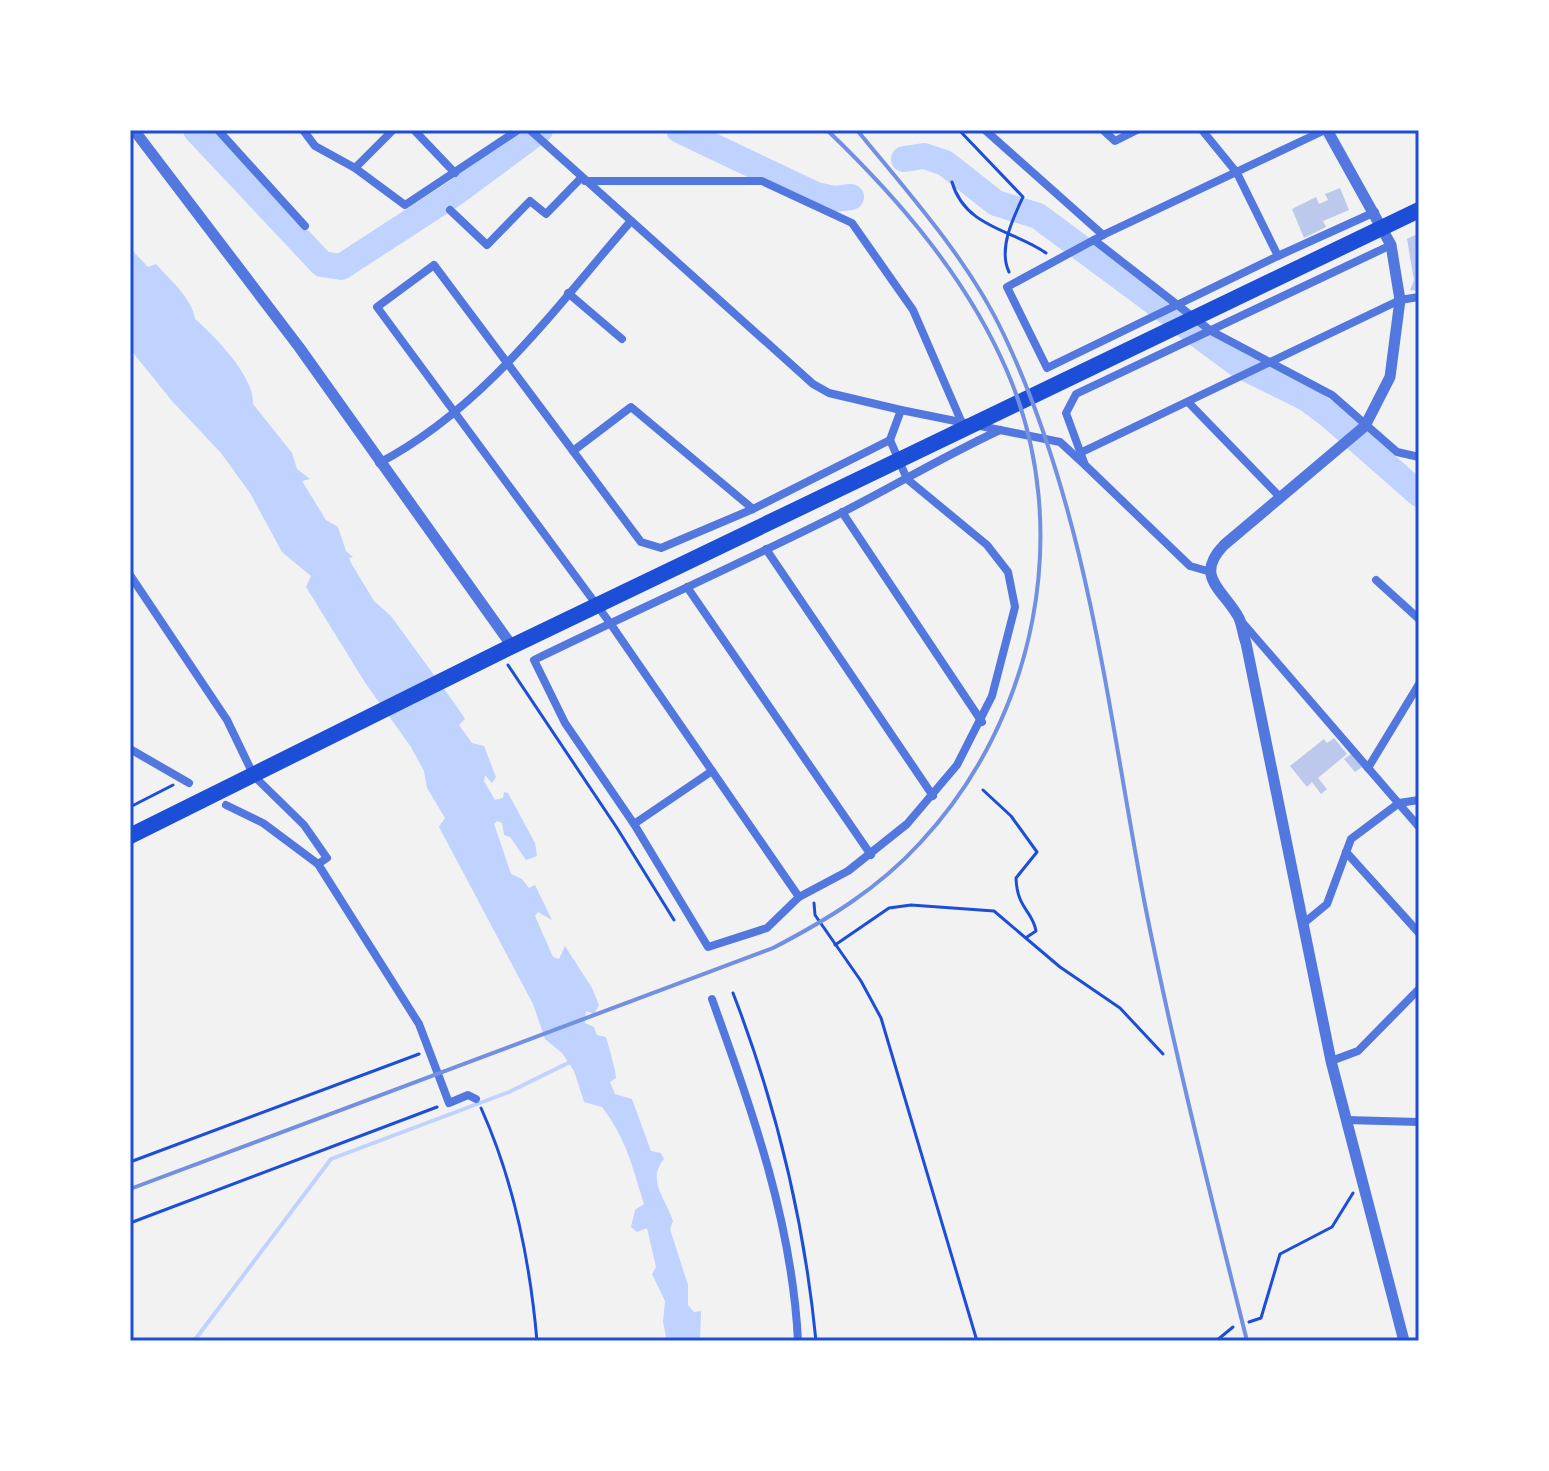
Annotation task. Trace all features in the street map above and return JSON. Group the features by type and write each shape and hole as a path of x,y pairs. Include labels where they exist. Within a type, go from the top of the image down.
{"highway":[{"path":"130,836 508,648 1419,210"}],"street":[{"path":"134,130 299,347 508,648"},
{"path":"218,130 305,226"},
{"path":"303,130 315,146 355,168 405,205 518,130"},
{"path":"355,168 393,130"},
{"path":"414,130 455,173"},
{"path":"985,130 1103,235"},
{"path":"1103,130 1115,141 1137,130"},
{"path":"1202,130 1237,173 1278,256"},
{"path":"1375,212 1047,368 1007,287 1103,235 1326,130 1375,212 1391,245 1400,300 1390,377 1364,427 1224,545 1213,556 1211,572 1217,589 1239,619 1419,827"},
{"path":"530,131 813,384 829,393 901,410 1060,442 1190,566 1211,572"},
{"path":"450,210 487,245 530,201 546,214 583,179 762,181 822,212 852,223 913,310 962,423"},
{"path":"379,463 455,414 507,362 631,221"},
{"path":"1093,241 1209,332 1266,364 1332,395 1364,427 1397,452 1419,457"},
{"path":"1085,465 1066,413 1076,394 1391,245"},
{"path":"799,897 610,623 377,307 434,265 648,547 661,548 753,509 890,440 901,410"},
{"path":"568,293 622,339"},
{"path":"1082,452 1400,300 1419,297"},
{"path":"1188,402 1281,498"},
{"path":"573,451 631,407 753,509"},
{"path":"890,440 907,479 1000,559 1012,584 1013,619 1002,669 982,722 957,765 933,796 871,855 799,897 767,928 708,947 634,824 565,723 534,660 842,512 907,479 934,461 1000,430"},
{"path":"842,512 982,722"},
{"path":"766,549 933,796"},
{"path":"130,575 261,772 327,858 318,864"},
{"path":"1376,580 1419,619"},
{"path":"687,587 871,855"},
{"path":"1239,619 1331,1061 1404,1341"},
{"path":"1368,768 1419,684"},
{"path":"130,749 186,782"},
{"path":"634,824 712,771"},
{"path":"1304,923 1327,904 1351,839 1399,803 1419,800"},
{"path":"226,805 263,823 318,864 400,991 430,1050 449,1103 468,1095 476,1099"},
{"path":"1346,852 1419,933"},
{"path":"1331,1061 1358,1051 1419,989"},
{"path":"712,999 774,1184 793,1280 798,1341"},
{"path":"1346,1120 1419,1122"}],"path":[{"path":"959,130 1023,197 1013,220 1004,262 1014,283"},
{"path":"952,182 955,192 980,221 1009,237 1033,244 1055,260"},
{"path":"508,648 674,920"},
{"path":"130,807 186,782"},
{"path":"983,790 1011,816 1037,852 1016,878 1021,908 1035,923 1036,931 1027,937"},
{"path":"823,897 814,901 813,909 871,998 888,1039 977,1341"},
{"path":"835,945 889,908 911,905 976,907 994,911 1060,967 1110,1001 1163,1054"},
{"path":"733,993 762,1068 792,1177 816,1341"},
{"path":"130,1162 430,1050"},
{"path":"130,1223 449,1103"},
{"path":"483,1111 501,1160 520,1229 537,1341"},
{"path":"1249,1322 1261,1318 1280,1254 1332,1227 1361,1185"},
{"path":"1216,1341 1233,1327"}],"water":[{"path":"130,248 148,267 156,264 174,283 190,304 195,319 241,370 248,382 253,404 292,453 297,469 310,479 302,481 326,520 338,527 346,551 353,557 349,558 351,563 374,601 391,616 455,704 465,719 459,725 472,743 484,746 496,777 492,783 485,775 484,781 495,800 503,798 504,792 508,793 535,843 537,856 526,860 510,837 504,835 502,823 497,821 494,824 511,874 522,879 529,888 535,885 552,920 538,912 535,916 553,957 559,959 565,946 592,988 599,1005 594,1014 586,1011 585,1023 594,1027 597,1035 606,1037 616,1075 610,1082 615,1094 632,1099 651,1151 661,1153 664,1159 659,1167 657,1182 673,1221 670,1229 688,1285 688,1305 694,1312 701,1311 700,1341 667,1341 663,1322 665,1301 652,1274 656,1267 647,1228 637,1232 631,1227 635,1210 644,1204 623,1142 602,1107 584,1102 574,1071 562,1053 545,1039 533,1004 439,827 445,818 427,788 424,771 411,747 366,684 306,587 311,576 282,552 250,493 221,453 172,401 130,349"}],"building":[{"path":"1340,188 1349,210 1323,221 1326,227 1304,238 1292,209 1316,197 1319,204 1328,200 1325,194"},
{"path":"1419,233 1419,291 1410,290 1414,280 1407,239"},
{"path":"1334,738 1347,754 1318,778 1327,789 1321,794 1312,782 1307,787 1290,766 1324,739 1327,743"},
{"path":"1351,754 1362,767 1355,772 1344,759"}],"waterway":[{"path":"196,130 322,264 341,267 455,193 540,130"},
{"path":"679,130 816,195 834,199 851,197"},
{"path":"904,159 924,156 945,163 996,203 1038,216 1239,365 1306,398 1419,494"},
{"path":"194,1341 331,1159 509,1092 570,1062"}],"railway":[{"path":"130,1189 773,948 832,915 887,875 920,843 960,794 992,739 1016,681 1032,620 1040,557 1038,494 1028,432 1007,371 991,337 951,272 905,212 827,130"},
{"path":"857,130 937,228 990,307 1033,403 1057,473 1107,687 1145,905 1168,1014 1247,1341"}]}
